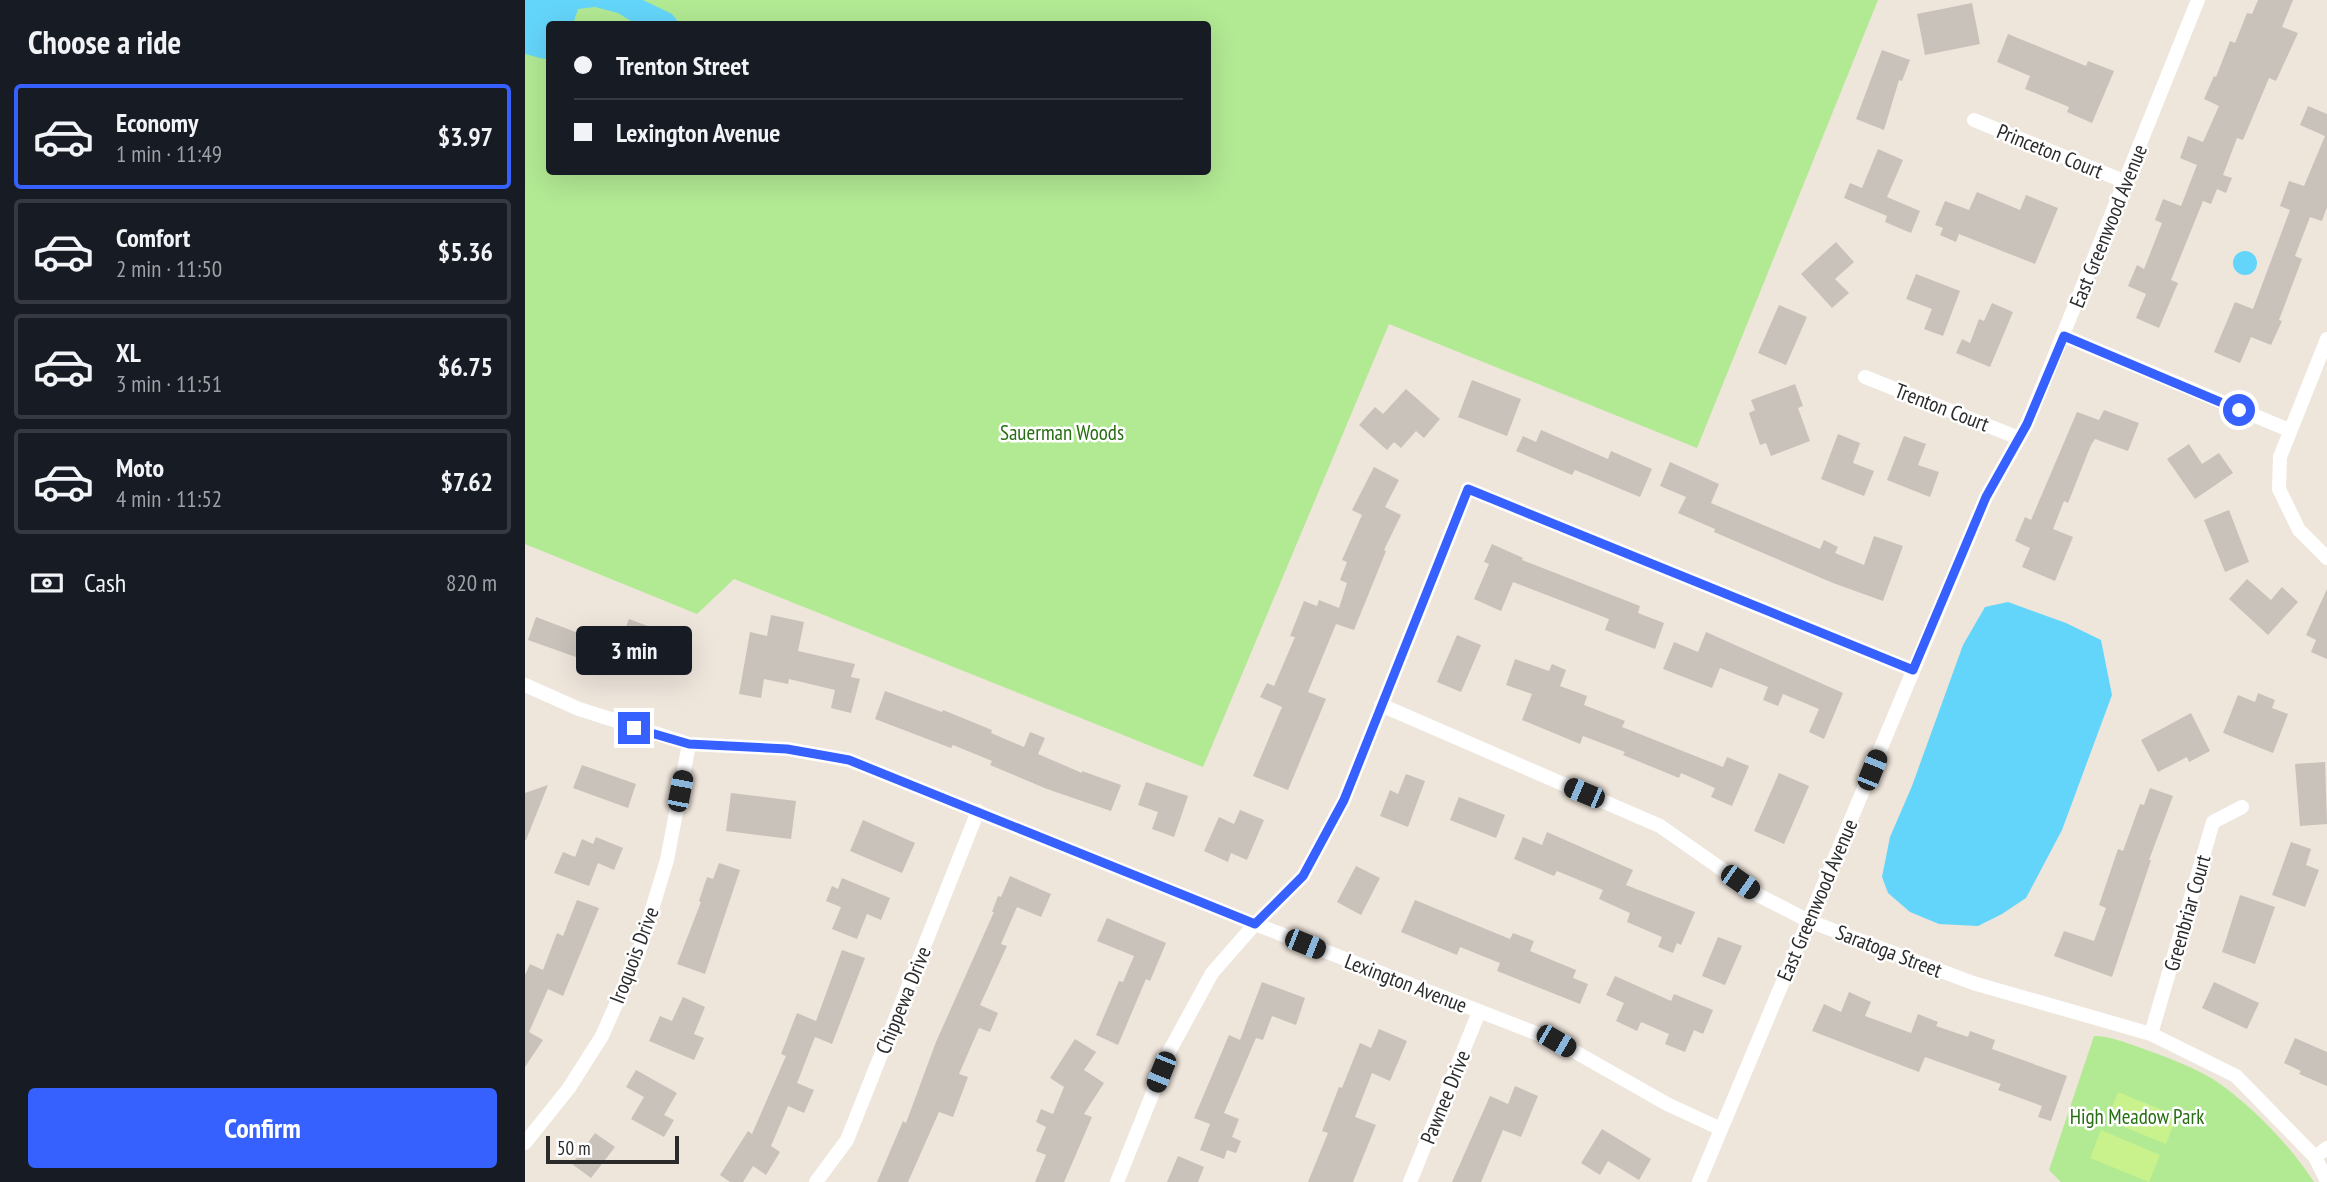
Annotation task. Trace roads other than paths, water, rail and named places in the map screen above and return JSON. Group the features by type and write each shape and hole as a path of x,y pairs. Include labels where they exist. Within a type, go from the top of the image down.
{"street":[{"name":"East Greenwood Avenue","path":"1699,1182 1986,497 2019,438 2064,336 2198,0"},
{"name":"Princeton Court","path":"1974,120 2126,182"},
{"path":"2064,336 2289,430"},
{"path":"2327,339 2280,457 2279,489 2299,530 2327,558"},
{"name":"Trenton Court","path":"1865,377 2019,438"},
{"path":"1117,1182 1170,1050 1212,973 1255,924 1303,876 1344,800 1468,489 1913,670"},
{"name":"Lexington Avenue","path":"525,685 579,709 689,744 787,749 849,760 1255,924 1556,1041 1667,1104 1721,1129"},
{"name":"Saratoga Street","path":"1381,705 1660,825 1760,896 1809,920 1973,983 2151,1034 2236,1076 2321,1153 2327,1181"},
{"name":"Iroquois Drive","path":"525,1143 569,1088 602,1036 638,955 667,860 689,744"},
{"name":"Greenbriar Court","path":"2151,1034 2213,822 2242,807"},
{"name":"Chippewa Drive","path":"816,1182 848,1140 978,811"},
{"name":"Pawnee Drive","path":"1410,1182 1479,1012"}],"water":[{"path":"525,0 643,0 672,14 678,21 631,21 618,13 595,7 578,9 574,21 546,21 546,59 525,54"},
{"path":"2245,251 2253,255 2257,263 2253,271 2245,275 2237,271 2233,263 2237,255"},
{"path":"2008,602 2066,623 2101,640 2112,695 2062,830 2026,898 1978,926 1939,924 1910,912 1888,893 1882,877 1890,837 1912,786 1963,645 1985,607"}],"park label":[{"name":"Sauerman Woods","path":"1062,432"},
{"name":"High Meadow Park","path":"2137,1116"}]}
